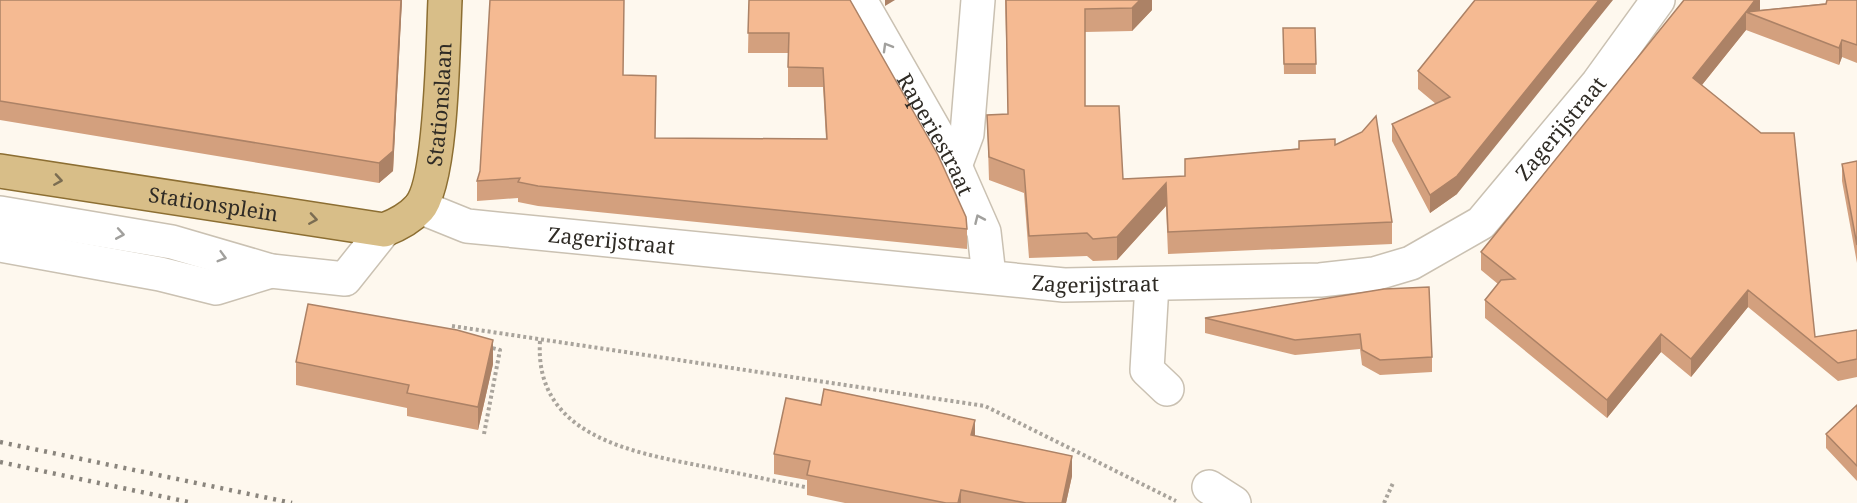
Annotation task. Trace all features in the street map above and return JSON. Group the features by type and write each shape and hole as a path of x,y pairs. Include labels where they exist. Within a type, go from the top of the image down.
{"main road":[{"name":"Stationslaan","path":"420,207 435,167 446,0"},
{"name":"Stationsplein","path":"0,171 384,230"},
{"path":"384,230 403,222 420,207"}],"street":[{"name":"Raperiestraat","path":"860,0 955,166 984,232 989,276"},
{"path":"955,166 967,134 978,0"},
{"name":"Zagerijstraat","path":"420,207 467,226 1064,285 1320,280 1374,274 1412,263 1481,223 1598,83 1658,0"},
{"path":"0,213 172,242 271,271 345,279 384,230"},
{"path":"0,245 160,274 216,288 271,271"},
{"path":"1152,284 1147,370 1167,389"}],"path":[{"path":"452,326 985,406 1181,503"},
{"path":"540,340 539,363 543,380 553,399 571,421 596,436 631,452 815,489"},
{"path":"480,345 500,350 483,434"},
{"path":"1384,503 1393,483"}],"building":[{"path":"0,0 401,0 393,151 379,163 0,101"},
{"path":"490,0 624,0 623,75 656,76 655,138 827,139 823,68 788,67 789,33 748,33 749,0 850,0 938,155 966,217 967,229 538,186 518,182 520,178 477,181 480,171"},
{"path":"1006,0 1140,0 1132,8 1085,9 1085,106 1119,106 1123,179 1185,176 1185,159 1299,149 1299,141 1335,139 1335,145 1362,132 1376,116 1392,222 1168,232 1166,183 1117,237 1093,239 1087,233 1029,236 1024,170 989,157 987,115 1008,114"},
{"path":"1475,0 1599,0 1457,176 1430,195 1392,124 1450,97 1418,71"},
{"path":"1684,0 1755,0 1693,78 1761,133 1794,133 1815,337 1857,330 1857,359 1838,363 1748,290 1691,359 1661,334 1607,400 1485,300 1501,280 1515,279 1481,252"},
{"path":"1827,0 1857,0 1857,45 1842,40 1839,48 1746,12 1826,4"},
{"path":"1283,28 1315,28 1316,64 1284,64"},
{"path":"1857,161 1857,245 1842,164"},
{"path":"1429,287 1432,357 1380,360 1362,350 1360,334 1295,340 1205,318 1384,289"},
{"path":"308,304 457,330 493,340 478,407 407,393 409,385 296,362"},
{"path":"824,389 975,420 971,435 1072,456 1062,503 1026,503 961,490 958,503 946,503 807,475 810,461 774,454 786,398 821,405"},
{"path":"1857,405 1857,466 1826,434"}],"railway":[{"path":"0,442 292,503"},
{"path":"0,462 193,503"}]}
